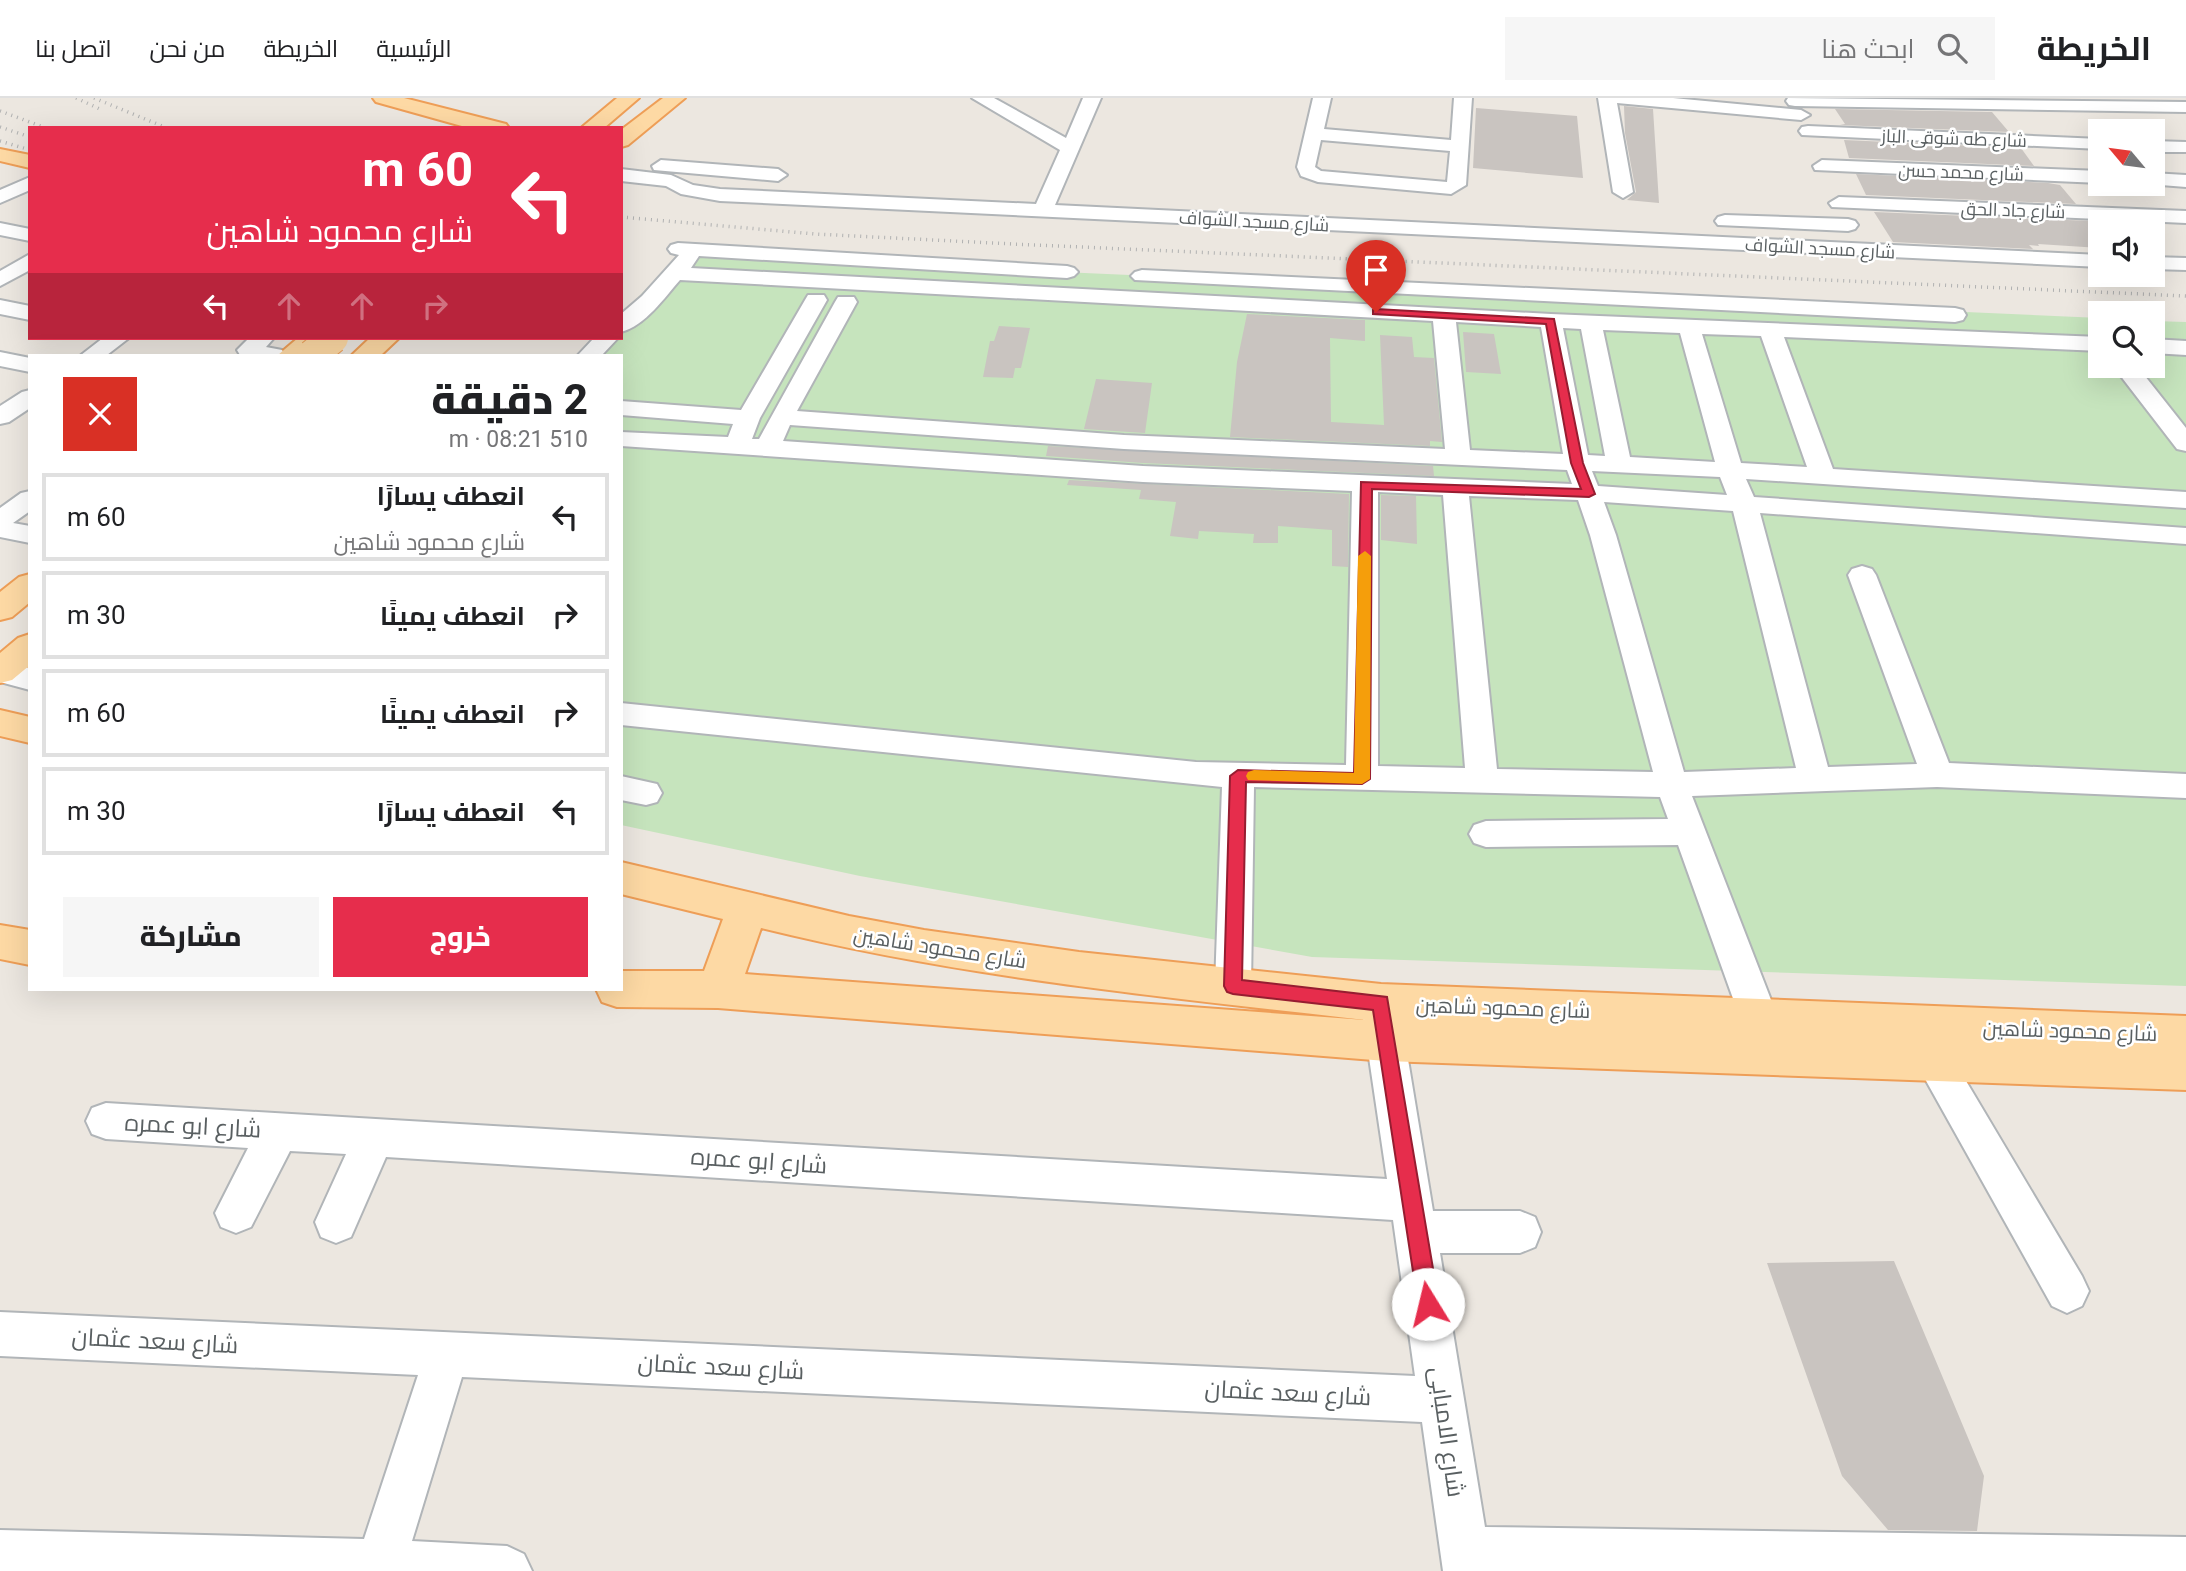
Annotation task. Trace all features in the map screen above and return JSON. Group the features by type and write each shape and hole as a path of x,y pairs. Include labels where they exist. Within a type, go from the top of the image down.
{"main road":[{"path":"383,98 443,116 490,126"},
{"path":"594,126 629,98"},
{"path":"603,126 639,98"},
{"path":"623,126 658,98"},
{"path":"623,139 675,98"},
{"path":"0,155 28,162"},
{"path":"290,349 325,340"},
{"path":"340,354 357,340"},
{"path":"366,354 384,340"},
{"path":"0,581 17,533"},
{"path":"0,609 28,587"},
{"path":"0,639 28,617"},
{"path":"0,671 28,648"},
{"name":"شارع محمود شاهين","path":"623,878 849,933 1000,960 1233,986 1383,1022 1759,1018 2186,1035"},
{"path":"718,990 747,909"},
{"path":"0,942 28,948"},
{"name":"شارع محمود شاهين","path":"623,989 718,990 1383,1022 1934,1061 2186,1070"}],"street":[{"path":"981,98 1070,148"},
{"path":"1047,202 1092,98"},
{"path":"1322,98 1306,167 1308,172 1318,176 1451,188 1457,185 1463,98"},
{"path":"1607,98 1623,192"},
{"path":"1616,98 1799,111 2186,107"},
{"path":"1799,111 1860,250"},
{"name":"شارع طه شوقى الباز","path":"1799,111 2088,143"},
{"path":"1313,134 1458,146"},
{"path":"2165,146 2186,147"},
{"path":"2165,152 2186,169"},
{"path":"623,163 792,176"},
{"name":"شارع محمد حسن","path":"1822,166 2088,177"},
{"name":"شارع مسجد الشواف","path":"623,175 671,181 688,190 704,193 808,190 2088,260"},
{"path":"2165,180 2186,181"},
{"path":"3,193 28,184"},
{"path":"953,187 1047,202 1380,207"},
{"path":"3,193 28,196"},
{"name":"شارع جاد الحق","path":"1839,203 2186,217"},
{"path":"1710,220 1848,226"},
{"path":"0,229 28,235"},
{"path":"623,323 650,301 674,273 687,249 1094,274"},
{"path":"0,281 28,261"},
{"path":"2165,263 2186,264"},
{"path":"674,273 1444,316 1769,331 2088,332"},
{"path":"1122,275 1973,316"},
{"path":"0,281 28,288"},
{"path":"737,446 748,418 816,300"},
{"path":"768,447 846,302"},
{"path":"0,307 28,313"},
{"path":"1444,316 1458,458"},
{"path":"1550,321 1577,463 1603,535 1672,785 1759,1018"},
{"path":"1591,323 1619,465"},
{"path":"1689,327 1730,470 1744,504 1815,780"},
{"path":"1769,331 1822,475"},
{"path":"94,354 115,340"},
{"path":"591,354 605,340"},
{"path":"2165,347 2186,348"},
{"path":"0,359 28,365"},
{"path":"2134,378 2186,444"},
{"path":"0,418 28,398"},
{"path":"623,408 748,418"},
{"path":"782,417 1124,442 1822,475 2186,500"},
{"path":"623,439 1129,473 1589,494 2186,536"},
{"path":"1362,779 1366,485"},
{"path":"1455,488 1482,781"},
{"path":"17,533 28,504"},
{"path":"1863,575 1937,775"},
{"path":"0,671 28,678"},
{"path":"623,714 1196,774 1238,776 1672,785 1937,775 2186,786"},
{"path":"1233,986 1238,776"},
{"path":"1486,834 1689,832"},
{"name":"شارع الامبابى","path":"1383,1022 1415,1216 1466,1561"},
{"path":"1934,1061 2067,1291"},
{"name":"شارع ابو عمره","path":"106,1121 375,1137 1415,1216 1520,1232"},
{"path":"236,1213 279,1131"},
{"path":"336,1222 375,1137"},
{"name":"شارع سعد عثمان","path":"0,1334 1443,1400"},
{"path":"380,1564 447,1355"},
{"path":"0,1554 380,1564 507,1571"},
{"path":"1466,1561 2186,1562"}],"green space":[{"path":"679,255 2088,317 2088,378 2165,378 2165,321 2186,322 2186,986 1312,957 860,876 623,825 623,354 584,354 598,340 623,340 623,313"}],"building":[{"path":"1624,106 1653,109 1659,203 1627,200 1636,192 1625,133"},
{"path":"1476,108 1577,116 1583,178 1473,168"},
{"path":"1835,109 1992,112 2009,132 1840,125 1845,124"},
{"path":"1844,140 2021,148 2034,166 1849,158"},
{"path":"1856,174 2048,183 2060,185 2076,204 1866,195"},
{"path":"1874,212 2088,221 2088,247 2029,245 2033,249 1893,242"},
{"path":"1247,314 1365,320 1365,341 1330,338 1331,422 1384,425 1380,335 1412,337 1414,357 1434,358 1442,442 1430,441 1430,446 1230,437 1237,362"},
{"path":"999,326 1030,328 1021,368 1015,368 1013,378 983,377 990,341 994,341"},
{"path":"1463,332 1494,334 1501,374 1466,372"},
{"path":"1096,379 1152,383 1145,433 1084,429"},
{"path":"1048,446 1433,466 1434,476 1046,456"},
{"path":"1069,480 1349,494 1348,567 1332,566 1332,530 1278,526 1278,543 1253,543 1254,534 1199,531 1198,539 1170,536 1176,502 1139,499 1141,490 1067,485"},
{"path":"1381,495 1416,496 1417,544 1381,540"},
{"path":"1894,1261 1984,1476 1977,1531 1888,1530 1842,1476 1767,1263"}],"railway":[{"path":"76,98 102,110"},
{"path":"94,98 162,126"},
{"path":"0,111 41,126"},
{"path":"0,127 28,136"},
{"path":"0,141 28,149"},
{"path":"623,217 815,234 1013,244 2186,296"}],"slow traffic":[{"path":"1254,776 1362,779 1365,556"}],"route":[{"path":"1376,312 1550,321 1577,463 1589,494 1366,485 1362,779 1238,776 1233,986 1381,1003 1428,1304"}]}
